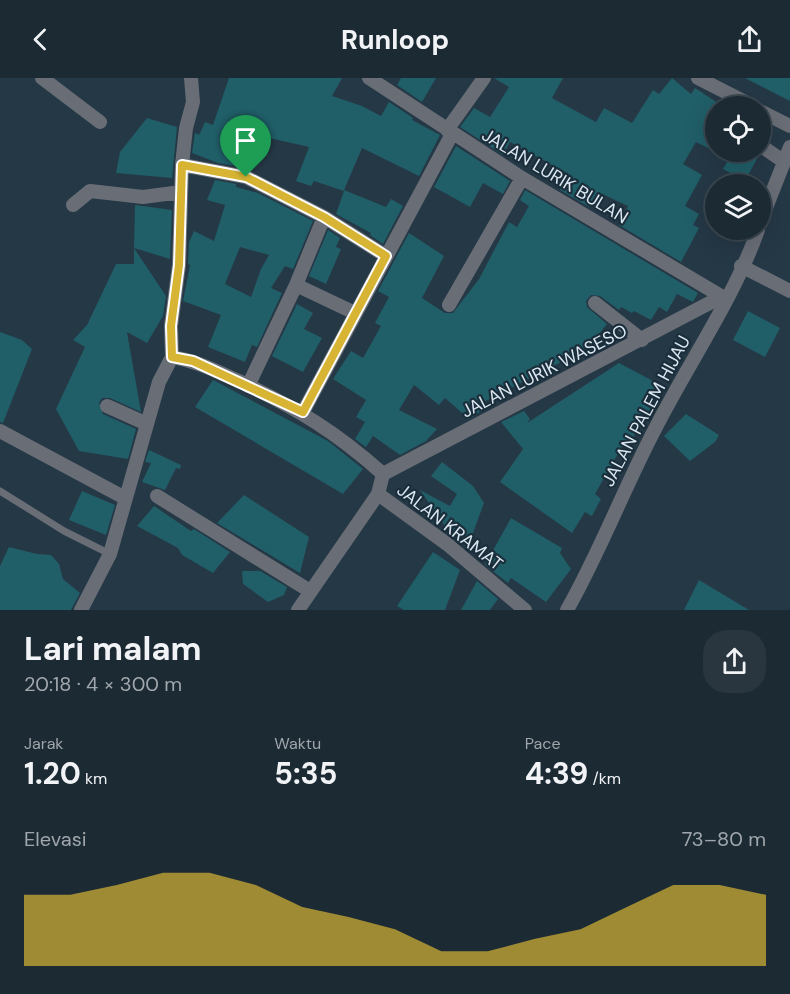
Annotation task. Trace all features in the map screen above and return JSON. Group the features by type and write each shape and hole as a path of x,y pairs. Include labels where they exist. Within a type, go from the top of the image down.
{"street":[{"path":"42,78 100,122"},
{"path":"81,610 110,554 159,382 172,357 171,326 179,265 182,165 186,128 193,102 191,78"},
{"name":"JALAN LURIK BULAN","path":"369,78 522,178 724,298"},
{"path":"303,412 449,132 484,78"},
{"path":"698,78 733,96"},
{"path":"771,116 790,126"},
{"path":"771,193 790,147"},
{"path":"771,153 783,161"},
{"path":"182,165 246,177 324,217 386,256"},
{"path":"449,305 522,178"},
{"path":"72,205 90,191 143,197 181,192"},
{"path":"248,386 296,285 324,217"},
{"name":"JALAN PALEM HIJAU","path":"567,610 583,582 655,429 753,240"},
{"path":"741,266 790,291"},
{"path":"296,285 355,313"},
{"name":"JALAN LURIK WASESO","path":"383,474 724,298"},
{"path":"595,303 642,340"},
{"path":"172,357 193,361 303,412 349,444 383,474 378,494"},
{"path":"107,406 147,424"},
{"path":"0,431 125,498"},
{"name":"JALAN KRAMAT","path":"300,609 310,591 378,494 447,544 525,610"},
{"path":"157,496 310,591"}],"lane":[{"path":"0,491 64,531 110,554"}],"building":[{"path":"229,78 342,78 332,96 362,106 381,116 389,102 413,118 412,120 440,135 419,176 362,148 344,190 386,207 391,199 403,206 383,244 370,235 371,233 336,214 344,191 314,181 311,186 296,181 309,147 261,136 252,166 244,163 242,167 218,163 192,153 195,133 199,135 205,122 213,125"},
{"path":"401,78 436,78 422,102 397,85"},
{"path":"494,78 563,78 552,98 596,122 604,108 632,123 653,90 659,94 672,78 691,94 695,88 707,96 705,96 705,146 696,142 683,164 702,175 685,206 699,214 693,225 699,228 681,262 619,225 628,206 598,192 589,207 560,190 569,174 510,142 503,155 460,127 474,108 490,117 509,87"},
{"path":"745,78 790,78 790,101"},
{"path":"147,118 177,127 172,178 116,173 120,152"},
{"path":"456,146 510,181 503,194 483,183 470,207 434,187"},
{"path":"727,162 755,162 749,174 732,174 723,169"},
{"path":"215,180 236,184 236,187 258,193 313,221 293,269 285,266 271,288 282,293 257,347 252,345 245,362 208,347 221,315 183,301 190,265 188,264 189,242 194,231 214,241 225,205 207,200","holes":["240,247 269,255 261,269 251,297 225,284"]},
{"path":"525,190 698,293 693,302 677,294 667,312 659,307 651,320 634,311 632,313 621,307 619,310 600,296 591,295 586,301 587,307 607,324 588,348 476,406 481,411 469,419 445,398 439,405 414,385 399,410 437,429 426,441 400,455 373,436 366,447 355,439 365,422 356,417 366,400 333,379 351,351 363,358 381,326 375,323 389,297 378,291 409,233 444,256 422,298 445,313 453,313 479,279 509,222 517,227 529,206 520,200"},
{"path":"135,205 172,210 170,259 134,248"},
{"path":"328,230 340,238 336,247 341,249 326,284 309,276"},
{"path":"134,248 166,296 163,316 147,343 127,332 141,412 110,398 102,398 99,403 103,414 136,429 128,459 79,451 56,409 85,347 73,340 87,325 116,264 134,264"},
{"path":"297,304 313,313 304,329 322,338 303,372 272,356"},
{"path":"748,311 780,328 765,357 733,340"},
{"path":"0,332 22,340 32,349 3,423 0,422"},
{"path":"619,363 657,383 654,406 628,445 624,443 595,494 601,499 592,516 585,512 572,533 500,482 523,449 501,422 524,411 530,419 527,423"},
{"path":"213,380 328,441 363,469 343,494 195,407"},
{"path":"686,414 719,435 715,442 690,461 664,436"},
{"path":"149,450 181,465 180,469 176,468 165,490 142,482 151,463 145,462"},
{"path":"442,462 473,486 484,503 470,541 449,532 420,490 450,506 457,494 431,476"},
{"path":"82,491 115,505 106,535 69,520"},
{"path":"244,495 309,537 300,573 217,523"},
{"path":"154,506 191,531 194,529 230,552 213,573 182,555 178,548 137,526"},
{"path":"511,518 562,548 560,553 571,569 546,602 511,578 508,583 485,565"},
{"path":"9,547 51,555 59,564 63,579 80,593 71,610 0,610 0,566"},
{"path":"433,552 460,570 445,610 404,610 397,606"},
{"path":"242,571 260,571 287,587 284,595 268,602 243,584"},
{"path":"699,580 749,610 684,610"},
{"path":"477,581 498,599 490,610 461,610"}],"route":[{"path":"182,165 246,177 324,217 386,256 303,412 193,361 172,357 171,326 179,265 182,165"}]}
